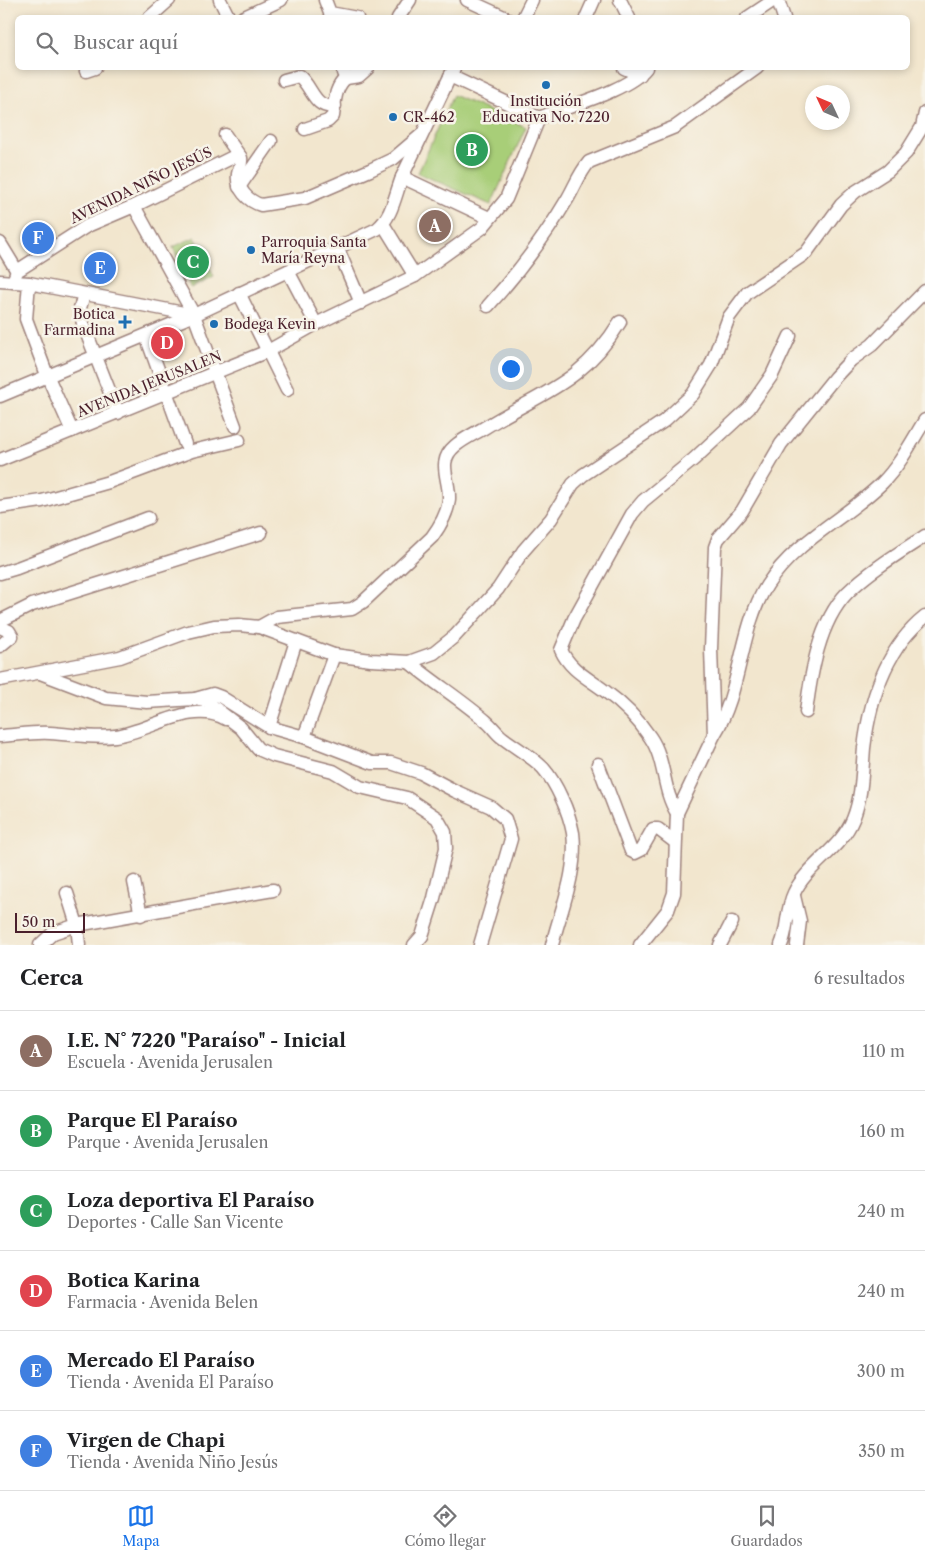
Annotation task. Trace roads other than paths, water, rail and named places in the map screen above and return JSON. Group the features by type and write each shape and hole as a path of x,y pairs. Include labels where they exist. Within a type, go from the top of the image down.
{"street":[{"path":"152,15 169,0"},
{"path":"220,0 228,15"},
{"path":"248,15 281,0"},
{"path":"325,0 330,13 341,15"},
{"path":"400,15 410,0"},
{"path":"467,0 499,15"},
{"path":"524,15 532,0"},
{"path":"587,15 594,0"},
{"path":"620,0 628,15"},
{"path":"752,15 776,0 783,15"},
{"path":"305,130 328,121 333,116 340,83 345,73 359,76 366,70"},
{"path":"488,306 521,268 568,198 580,174 589,162 675,127 754,70"},
{"path":"0,396 194,316 384,224 402,177 452,72 539,118 625,85 643,71"},
{"path":"284,80 299,76 307,82 319,104 327,108 334,106"},
{"path":"0,680 120,657 188,632 214,626 259,627 334,655 371,660 409,662 434,653 455,636 498,589 523,551 551,519 573,484 582,475 664,421 693,394 711,365 729,317 747,293 806,253 841,205 855,192 888,171 906,153 922,127 925,112"},
{"name":"AVENIDA JERUSALEN","path":"0,460 217,374 268,351 316,324 415,276 482,228 506,198 539,118"},
{"path":"225,135 240,156 242,163 238,181 240,187 246,196 261,205 305,198 393,159 423,133"},
{"path":"240,187 271,141"},
{"name":"AVENIDA NIÑO JESÚS","path":"10,278 87,226 134,206 235,156 240,156"},
{"path":"402,177 490,218"},
{"path":"134,206 194,316 217,374 234,426"},
{"path":"384,224 415,276"},
{"path":"0,243 10,278 194,316"},
{"path":"337,247 362,303"},
{"path":"288,271 316,324"},
{"path":"29,283 26,319 47,375 72,431"},
{"path":"714,735 710,649 715,547 718,539 742,511 781,444 835,377 851,360 872,345 925,291"},
{"path":"239,293 286,390"},
{"path":"84,294 80,308 96,357 118,413"},
{"path":"259,627 277,617 352,609 362,602 432,537 440,525 449,499 444,463 447,455 455,445 512,410 544,396 571,378 596,356 620,322"},
{"path":"146,336 169,393 185,444"},
{"path":"677,813 669,801 659,754 652,740 634,715 605,691 571,667 561,650 574,619 632,514 643,501 694,459 749,408 772,375 790,336"},
{"path":"640,945 668,910 674,893 677,813 714,735 724,720 748,630 766,586 792,553 884,481 925,420"},
{"path":"0,507 42,501 110,482 192,451 239,440"},
{"path":"0,573 148,518"},
{"path":"0,621 32,605 261,533"},
{"path":"806,712 813,660 836,606 848,592 925,536"},
{"path":"781,945 794,893 845,832 859,800 866,732 877,686 892,653 925,618"},
{"path":"0,628 9,631 12,636 0,646"},
{"path":"269,727 296,641"},
{"path":"304,737 334,655"},
{"path":"409,662 431,681 488,722 502,737 528,755 544,769 554,786 567,812 573,834 570,880 552,945"},
{"path":"40,673 106,698 148,702 195,699 213,694 221,696 269,727 304,737 372,763 391,764 421,773 455,792 491,807 505,819 511,839 480,945"},
{"path":"195,699 206,701 241,728 258,749 274,756 333,771 360,787 407,798 437,818 445,832 446,848 434,898 422,936 414,945"},
{"path":"0,736 50,733 91,738 116,736 164,721 203,713 220,715 241,728"},
{"path":"598,764 631,851 635,853 641,850 653,829 658,829 675,842"},
{"path":"134,882 141,916"},
{"path":"40,945 53,933 77,926 141,916 273,890"},
{"path":"794,893 800,921 797,945"},
{"path":"67,894 77,926 79,945"},
{"path":"720,945 732,922"}],"place":[{"name":"Institución Educativa No. 7220","path":"546,85"},
{"name":"CR-462","path":"393,117"},
{"name":"Parque El Paraíso","path":"472,150"},
{"name":"I.E. N° 7220 \"Paraíso\" - Inicial","path":"435,226"},
{"name":"Virgen de Chapi","path":"38,238"},
{"name":"Parroquia Santa María Reyna","path":"251,250"},
{"name":"Loza deportiva El Paraíso","path":"193,262"},
{"name":"Mercado El Paraíso","path":"100,268"},
{"name":"Botica Farmadina","path":"125,322"},
{"name":"Bodega Kevin","path":"214,324"},
{"name":"Botica Karina","path":"167,343"}]}
